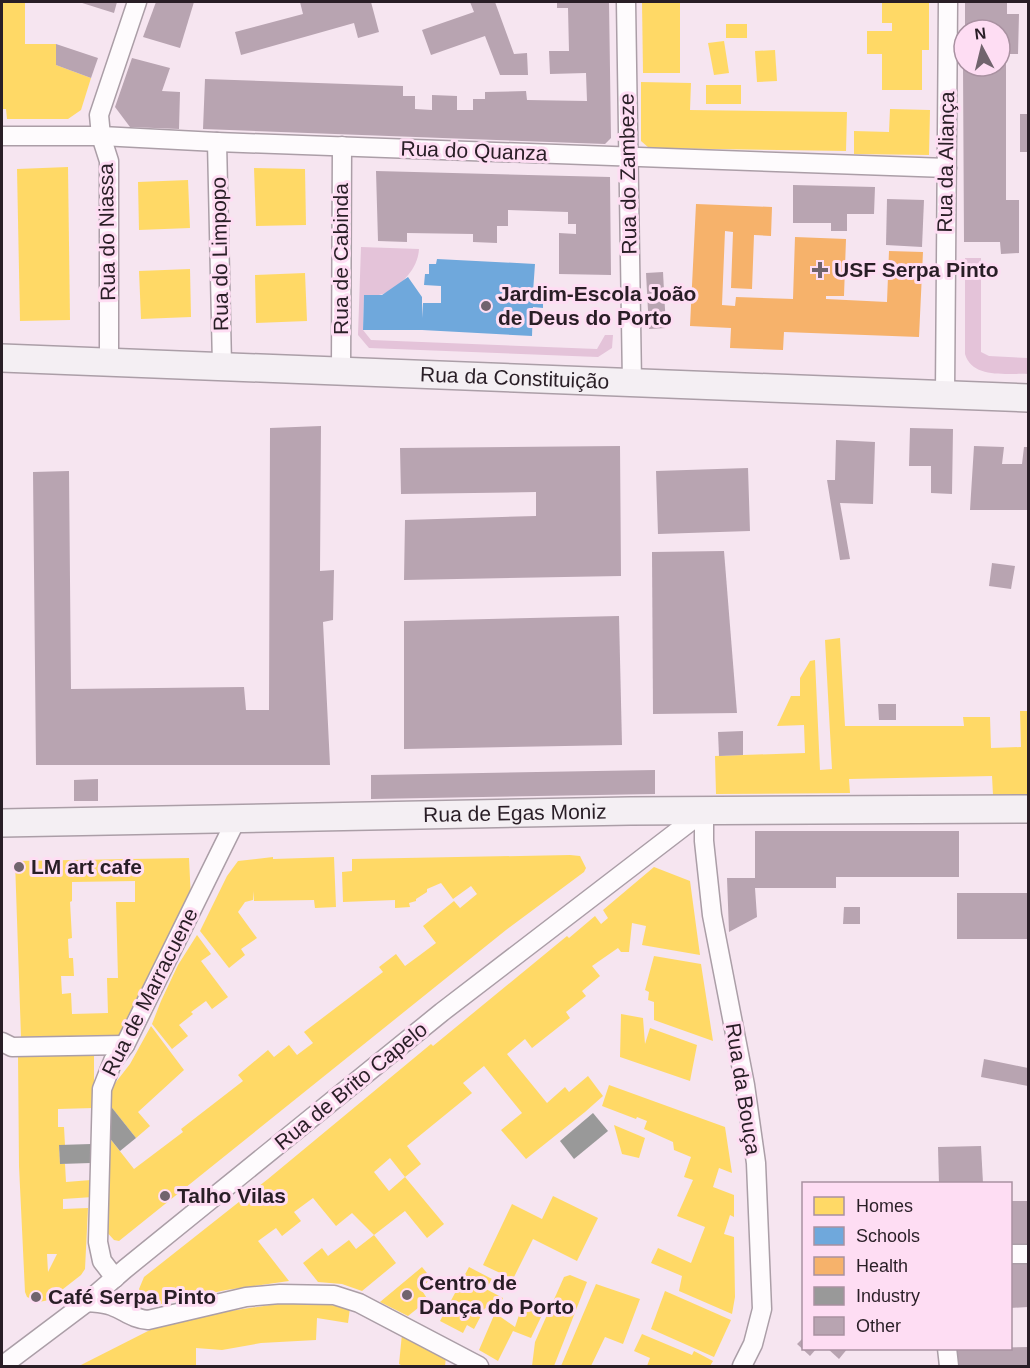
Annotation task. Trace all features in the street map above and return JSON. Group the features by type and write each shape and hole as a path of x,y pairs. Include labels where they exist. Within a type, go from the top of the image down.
{"main road":[{"name":"Rua da Constituição","path":"2,358 1029,398"},
{"name":"Rua de Egas Moniz","path":"2,823 704,811 1029,809"}],"street":[{"name":"Rua do Niassa","path":"109,361 109,161 100,136 99,115 137,2"},
{"name":"Rua do Zambeze","path":"626,2 632,383"},
{"name":"Rua da Aliança","path":"945,394 948,2"},
{"name":"Rua do Quanza","path":"2,136 100,136 947,168"},
{"name":"Rua do Limpopo","path":"217,142 222,365"},
{"name":"Rua de Cabinda","path":"341,372 342,146"},
{"name":"Rua de Brito Capelo","path":"2,1366 87,1302 442,1012 704,811"},
{"name":"Rua da Bouça","path":"704,811 704,841 711,915 745,1085 756,1163 762,1309 753,1344 742,1366"},
{"name":"Rua de Marracuene","path":"115,1278 102,1261 98,1242 102,1089 113,1061 125,1045 237,818"},
{"path":"2,1042 12,1047 125,1045"},
{"path":"1012,1254 1029,1254"},
{"path":"87,1302 104,1303 136,1319 148,1320 246,1296 334,1295 359,1303 479,1366"},
{"path":"947,1350 949,1366"}],"shaded area":[{"path":"361,247 419,249 412,270 402,282 383,294 364,295 363,330 371,340 597,349 605,335 613,335 612,348 598,357 369,348 358,335"},
{"path":"965,258 981,258 981,352 989,356 1028,358 1028,374 991,373 975,368 969,362 965,354"}],"building: Homes":[{"path":"2,2 25,2 25,44 56,44 56,65 91,78 81,110 68,119 7,119 6,109 2,109"},
{"path":"642,2 680,2 680,73 643,73"},
{"path":"882,2 929,2 929,50 922,50 922,90 882,90 882,54 867,54 867,31 892,31 892,23 882,23"},
{"path":"726,24 747,24 747,38 726,38"},
{"path":"724,41 729,73 714,75 708,43"},
{"path":"775,50 777,81 757,82 755,51"},
{"path":"641,82 691,83 690,110 847,112 846,151 649,148 641,141"},
{"path":"706,85 741,85 741,104 706,104"},
{"path":"890,109 930,110 929,155 854,154 854,131 889,132"},
{"path":"68,167 70,320 20,321 17,169"},
{"path":"254,168 305,169 306,225 256,226"},
{"path":"188,180 190,228 139,230 138,182"},
{"path":"190,269 191,317 141,319 139,271"},
{"path":"305,273 307,321 256,323 255,275"},
{"path":"840,638 845,726 964,726 963,717 990,717 991,748 1021,747 1020,711 1028,711 1028,794 993,795 992,776 849,779 850,793 716,794 715,756 805,753 804,725 777,726 791,696 800,696 800,678 810,661 815,660 820,770 832,769 825,640"},
{"path":"580,856 586,868 584,872 506,930 119,1241 114,1240 105,1230 108,1136 134,1169 183,1132 181,1129 243,1081 238,1075 268,1050 274,1057 289,1045 297,1055 313,1043 304,1032 383,972 379,967 396,954 405,966 436,943 423,926 454,901 460,908 477,894 471,886 453,899 441,883 427,889 427,892 416,901 409,903 410,907 395,908 395,900 343,902 342,872 352,871 352,859"},
{"path":"273,857 273,859 334,857 336,907 315,908 314,900 254,901 253,891 253,900 245,902 238,912 257,938 241,949 245,955 229,968 200,931 227,876 238,861"},
{"path":"189,858 191,900 122,1035 21,1037 15,861","holes":["135,881 135,902 116,902 118,978 107,978 108,1013 72,1014 71,993 62,994 61,976 74,976 73,958 69,958 68,939 72,938 70,902 72,901 72,882"]},
{"path":"654,867 690,881 700,955 642,945 646,926 632,923 629,952 621,952 618,948 592,966 600,976 582,991 586,996 566,1012 570,1018 532,1048 525,1039 507,1054 547,1103 565,1087 569,1092 588,1076 603,1096 526,1159 501,1130 522,1113 484,1066 463,1083 472,1093 407,1146 421,1164 405,1177 444,1224 427,1238 405,1211 374,1235 352,1213 336,1226 313,1198 294,1212 301,1221 282,1236 276,1228 258,1241 289,1281 226,1290 150,1306 144,1301 139,1289 144,1277 567,936 569,938 595,916 601,924 608,918 603,910","holes":["390,1158 405,1177 389,1191 374,1172"]},
{"path":"197,935 211,954 201,961 228,997 212,1009 206,1001 191,1012 193,1014 179,1025 188,1036 172,1049 152,1024 178,965"},
{"path":"654,956 701,964 713,1041 654,1020 654,1002 648,1000 649,992 645,990"},
{"path":"621,1014 643,1018 645,1044 650,1028 697,1045 690,1081 620,1057"},
{"path":"151,1026 184,1070 138,1112 150,1126 136,1138 109,1104 109,1091 130,1064"},
{"path":"94,1053 94,1108 58,1109 58,1127 64,1127 65,1145 59,1145 60,1164 65,1164 66,1182 91,1180 93,1197 63,1199 63,1209 88,1208 85,1269 81,1275 49,1300 39,1302 27,1297 25,1292 19,1166 18,1055","holes":["47,1254 57,1254 48,1272"]},
{"path":"609,1085 725,1127 732,1173 719,1168 713,1187 734,1195 734,1217 730,1215 724,1234 734,1237 735,1297 732,1314 679,1291 682,1276 651,1263 658,1248 691,1263 705,1227 677,1216 693,1180 684,1177 691,1157 674,1150 673,1142 644,1129 647,1121 602,1106"},
{"path":"614,1125 645,1138 639,1158 622,1154"},
{"path":"553,1196 598,1218 577,1261 533,1239 513,1279 483,1265 512,1204 542,1219"},
{"path":"374,1235 396,1263 362,1291 342,1284 318,1282 303,1263 322,1248 328,1256 349,1240 356,1249"},
{"name":"Centro de Dança do Porto","path":"422,1267 431,1278 421,1289 428,1300 408,1316 380,1302"},
{"path":"469,1267 492,1279 486,1289 503,1298 495,1313 485,1308 474,1329 467,1325 463,1333 440,1321"},
{"path":"570,1275 587,1282 554,1366 532,1366 535,1342 564,1277"},
{"path":"596,1284 640,1299 623,1344 605,1337 591,1366 561,1366"},
{"path":"665,1291 731,1320 714,1357 651,1329"},
{"path":"290,1302 319,1303 350,1308 348,1323 317,1318 316,1340 261,1343 222,1350 196,1348 196,1366 79,1366 150,1330 172,1323 197,1316"},
{"path":"522,1306 542,1315 531,1338 513,1331 498,1361 479,1350 495,1313 515,1327"},
{"path":"402,1334 446,1357 445,1366 403,1366 399,1364"},
{"path":"642,1334 692,1355 694,1351 713,1361 710,1366 647,1366 650,1358 634,1351"}],"building: Schools":[{"path":"437,259 535,264 533,292 543,292 543,308 533,307 532,336 422,330 363,330 364,295 382,295 408,277 422,297 422,318 423,303 441,303 441,286 424,285 425,274 429,274 429,264 436,264"}],"building: Health":[{"name":"USF Serpa Pinto","path":"696,204 772,207 771,236 754,235 752,289 731,288 733,232 725,231 722,305 735,306 736,297 793,299 795,237 846,239 844,296 826,296 826,299 887,302 889,251 923,252 919,337 784,332 783,350 730,348 731,328 690,326"}],"building: Industry":[{"path":"109,1104 136,1138 120,1151 108,1136"},
{"path":"593,1113 608,1131 574,1159 560,1141"},
{"path":"91,1144 91,1163 60,1164 59,1145"}],"building: Other":[{"path":"79,2 117,2 114,13"},
{"path":"156,2 194,2 180,48 143,37"},
{"path":"300,2 371,2 379,32 358,38 354,23 241,55 235,32 303,14"},
{"path":"470,2 495,2 514,54 527,53 528,75 500,75 485,36 431,55 422,30 474,12"},
{"path":"557,2 609,2 611,138 605,144 203,129 205,79 403,86 403,96 415,96 415,109 432,110 432,95 457,96 457,110 473,110 473,99 485,99 485,92 526,91 527,100 587,101 586,73 550,74 549,51 569,51 568,8 557,8"},
{"path":"965,2 1007,2 1007,14 1019,14 1018,54 1012,54 1012,18 965,18"},
{"path":"56,44 98,58 91,78 56,65"},
{"path":"132,58 170,68 162,91 180,92 179,129 130,127 115,107"},
{"path":"963,78 1006,78 1006,200 1019,200 1019,253 1001,254 1000,242 964,242"},
{"path":"1020,114 1028,114 1028,152 1020,152"},
{"path":"376,171 610,177 611,275 559,274 559,233 576,234 576,224 568,224 568,212 508,210 508,226 497,226 497,243 473,242 473,234 407,233 407,242 378,241"},
{"path":"793,185 875,187 874,214 847,214 847,231 831,231 831,223 793,223"},
{"path":"887,199 924,200 922,247 886,245"},
{"path":"663,272 666,328 649,329 646,273"},
{"path":"321,426 320,571 334,570 333,620 323,622 330,765 36,765 33,472 69,471 71,689 244,687 246,710 269,710 270,428"},
{"path":"910,428 953,429 952,494 931,493 931,466 909,466"},
{"path":"836,440 875,442 873,504 840,503 850,559 840,560 827,480 835,480"},
{"path":"620,446 621,576 404,580 405,520 536,516 536,492 401,494 400,448"},
{"path":"974,446 1004,447 1002,464 1022,464 1024,447 1028,447 1028,510 970,510"},
{"path":"748,468 750,531 658,534 656,471"},
{"path":"724,551 737,713 653,714 652,552"},
{"path":"992,563 1015,566 1011,589 989,586"},
{"path":"619,616 622,745 404,749 404,621"},
{"path":"878,704 896,704 896,720 879,720"},
{"path":"743,731 743,755 719,756 718,732"},
{"path":"655,770 655,794 371,799 371,775"},
{"path":"98,779 98,801 74,801 74,780"},
{"path":"755,831 959,831 959,877 836,877 836,888 755,888 757,917 729,932 727,878 755,878"},
{"path":"957,893 1028,893 1028,939 957,939"},
{"path":"844,907 860,907 860,924 843,924"},
{"path":"984,1059 1028,1068 1028,1086 981,1077"},
{"path":"981,1146 983,1182 939,1182 938,1147"},
{"path":"1012,1201 1028,1201 1028,1247 1012,1247"},
{"path":"1028,1263 1028,1307 1012,1308 1012,1264"},
{"path":"802,1339 802,1349 797,1344"},
{"path":"1012,1347 1028,1347 1028,1366 957,1366 957,1350 1012,1350"},
{"path":"804,1350 815,1350 810,1356"},
{"path":"829,1350 846,1350 839,1359"}],"place":[{"name":"USF Serpa Pinto","path":"820,270"},
{"name":"Jardim-Escola João de Deus do Porto","path":"486,306"},
{"name":"LM art cafe","path":"19,867"},
{"name":"Talho Vilas","path":"165,1196"},
{"name":"Centro de Dança do Porto","path":"407,1295"},
{"name":"Café Serpa Pinto","path":"36,1297"}]}
